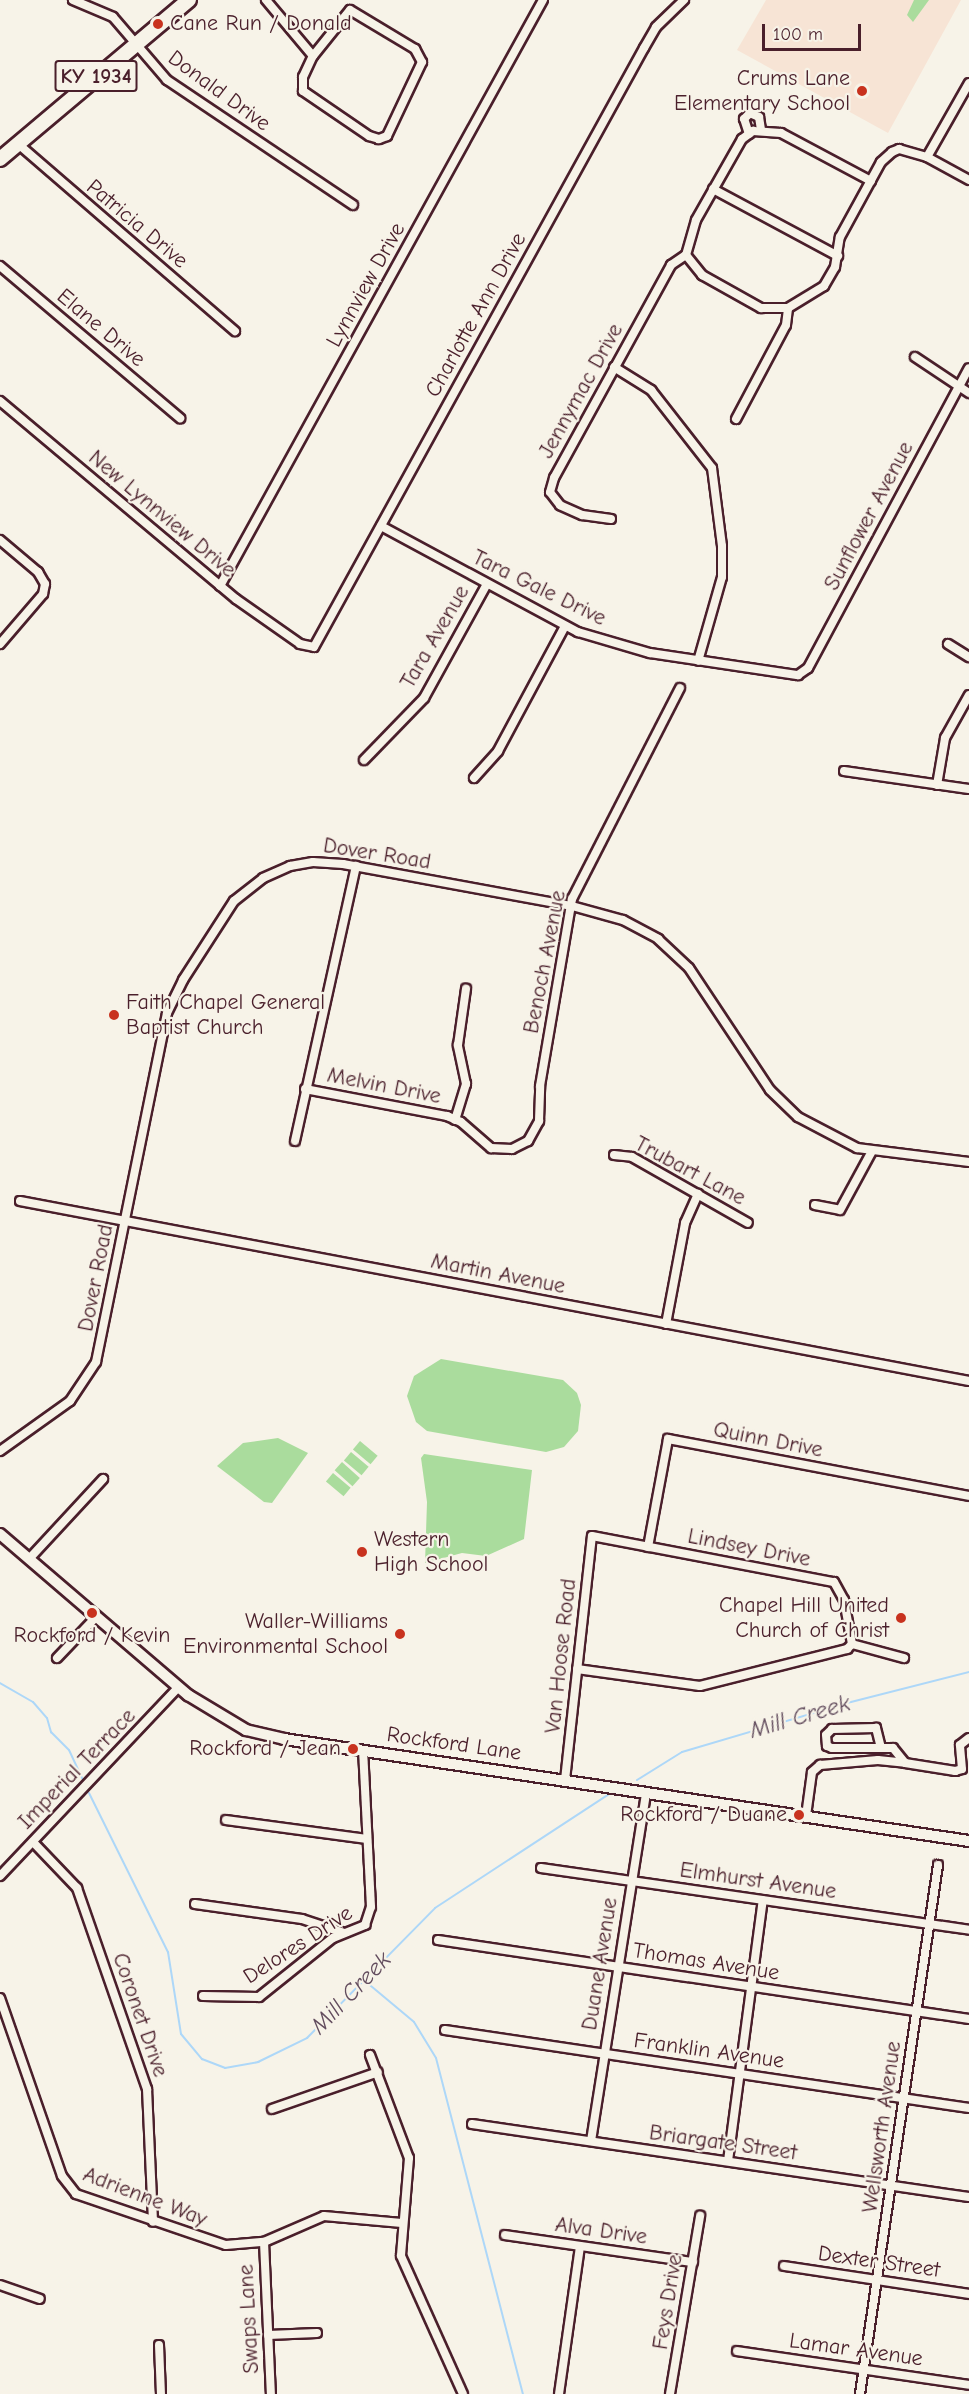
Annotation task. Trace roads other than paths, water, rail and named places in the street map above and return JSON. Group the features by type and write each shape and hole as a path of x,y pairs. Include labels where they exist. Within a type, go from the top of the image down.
{"highway":[{"name":"KY 1934","path":"0,159 189,0"}],"main road":[{"name":"Rockford Lane","path":"0,1534 179,1687 209,1710 246,1730 363,1751 969,1841"}],"street":[{"name":"Donald Drive","path":"73,0 116,20 167,80 353,205"},
{"path":"266,0 313,56"},
{"name":"Lynnview Drive","path":"220,586 543,0"},
{"name":"Charlotte Ann Drive","path":"306,647 318,644 656,27 684,0"},
{"path":"350,10 415,49 422,62 387,136 379,138 369,136 307,96 301,84 313,56 350,10"},
{"path":"927,157 969,83"},
{"path":"749,134 744,119 750,113 759,117 761,130"},
{"path":"871,181 781,133 761,130 749,134 742,139 696,220 686,255 702,275 760,308 788,308 824,286 838,256 840,237 871,181 881,162 895,150 927,157 969,180"},
{"name":"Patricia Drive","path":"17,143 235,331"},
{"path":"713,189 838,256"},
{"name":"Jennymac Drive","path":"611,519 582,515 560,505 550,492 554,478 671,265 686,255"},
{"name":"Elane Drive","path":"0,266 180,418"},
{"path":"736,419 786,325 788,308"},
{"path":"915,357 969,393"},
{"path":"614,367 651,390 712,468 722,546 722,577 698,661"},
{"name":"Sunflower Avenue","path":"796,675 808,668 969,368"},
{"name":"New Lynnview Drive","path":"0,401 220,586 306,647"},
{"name":"Tara Gale Drive","path":"381,526 566,626 630,649 796,675"},
{"path":"0,540 38,572 45,584 43,594 0,644"},
{"name":"Tara Avenue","path":"364,760 424,698 487,584"},
{"path":"474,778 498,751 566,626"},
{"path":"948,644 969,657"},
{"name":"Benoch Avenue","path":"455,1120 485,1146 499,1150 523,1145 536,1129 540,1086 572,906 600,838 680,688"},
{"path":"937,785 945,738 969,695"},
{"path":"844,771 969,789"},
{"name":"Dover Road","path":"0,1451 70,1401 87,1379 100,1348 163,1028 174,997 234,901 263,878 300,863 356,866 572,906 623,920 658,939 694,975 782,1104 834,1139 872,1151 969,1162"},
{"path":"295,1141 356,866"},
{"path":"455,1120 466,1084 458,1045 466,989"},
{"name":"Melvin Drive","path":"305,1089 455,1120"},
{"path":"815,1205 840,1210 872,1151"},
{"name":"Trubart Lane","path":"614,1155 632,1157 748,1223"},
{"path":"666,1324 685,1223 698,1194"},
{"name":"Martin Avenue","path":"20,1201 969,1381"},
{"name":"Quinn Drive","path":"648,1547 668,1439 969,1496"},
{"path":"29,1558 103,1479"},
{"name":"Lindsey Drive","path":"592,1536 834,1582 840,1588 852,1644"},
{"name":"Van Hoose Road","path":"565,1780 592,1536"},
{"path":"57,1658 96,1617"},
{"path":"577,1669 700,1686 847,1649 852,1644 904,1658"},
{"name":"Imperial Terrace","path":"0,1876 179,1687"},
{"path":"881,1748 876,1728 832,1729 826,1735 827,1746 832,1748 881,1748 893,1748 905,1763"},
{"path":"806,1816 812,1773 820,1765 878,1760 962,1769 960,1745 969,1738"},
{"path":"225,1820 367,1839 363,1751"},
{"name":"Duane Avenue","path":"591,2141 646,1792"},
{"name":"Delores Drive","path":"203,1996 259,1997 344,1933 363,1928 369,1920 367,1839"},
{"name":"Coronet Drive","path":"33,1842 76,1888 147,2089 153,2222"},
{"name":"Wellsworth Avenue","path":"860,2394 938,1865"},
{"name":"Elmhurst Avenue","path":"541,1868 969,1930"},
{"path":"728,2162 763,1900"},
{"path":"195,1904 302,1919 344,1933"},
{"name":"Thomas Avenue","path":"438,1940 969,2019"},
{"name":"Adrienne Way","path":"0,1998 65,2183 83,2198 226,2245 264,2242 324,2216 402,2223"},
{"name":"Franklin Avenue","path":"445,2030 969,2108"},
{"path":"370,2055 409,2158 402,2223 403,2261 463,2394"},
{"path":"272,2109 378,2072"},
{"name":"Briargate Street","path":"472,2124 969,2197"},
{"name":"Feys Drive","path":"670,2394 700,2216"},
{"name":"Alva Drive","path":"505,2235 693,2262"},
{"name":"Swaps Lane","path":"264,2242 270,2394"},
{"path":"559,2394 580,2246"},
{"name":"Dexter Street","path":"784,2266 969,2294"},
{"path":"0,2285 40,2299"},
{"path":"268,2335 317,2333"},
{"path":"159,2345 160,2394"},
{"name":"Lamar Avenue","path":"737,2351 969,2385"}],"waterway":[{"name":"Mill Creek","path":"637,1780 682,1752 851,1702 969,1672"},
{"name":"Mill Creek","path":"0,1683 33,1702 47,1718 51,1732 69,1750 82,1778"},
{"name":"Mill Creek","path":"89,1793 168,1952 181,2034 202,2059 225,2068 258,2062 307,2038 435,1908 608,1795"},
{"path":"365,1981 414,2022 436,2058 523,2394"}],"place":[{"name":"Cane Run / Donald","path":"158,24"},
{"name":"Crums Lane Elementary School","path":"862,91"},
{"name":"Faith Chapel General Baptist Church","path":"114,1015"},
{"name":"Western High School","path":"362,1552"},
{"name":"Rockford / Kevin","path":"92,1613"},
{"name":"Chapel Hill United Church of Christ","path":"901,1618"},
{"name":"Waller-Williams Environmental School","path":"400,1634"},
{"name":"Rockford / Jean","path":"353,1749"},
{"name":"Rockford / Duane","path":"799,1815"}]}
